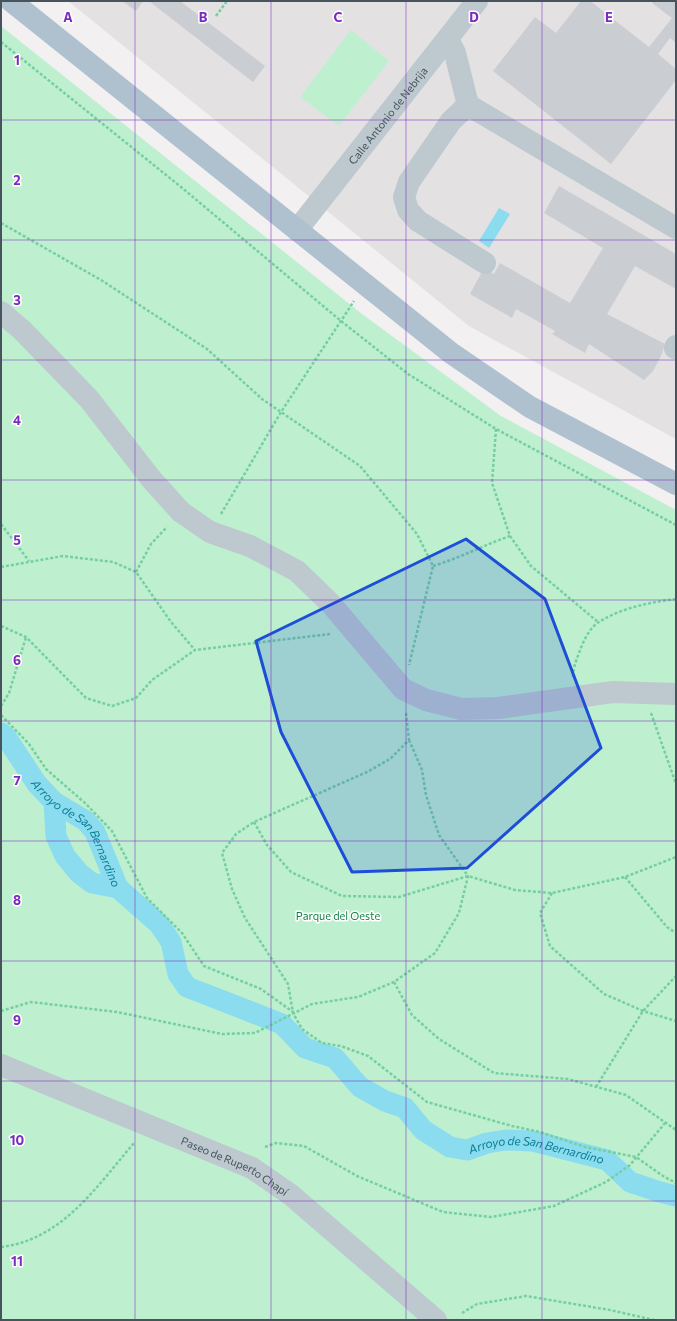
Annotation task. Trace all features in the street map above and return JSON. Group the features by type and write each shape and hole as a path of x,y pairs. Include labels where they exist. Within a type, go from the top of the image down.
{"main road":[{"path":"11,1 451,353 530,407 676,484"}],"street":[{"name":"Calle Antonio de Nebrija","path":"297,230 477,1"},
{"path":"448,39 455,53 468,106 676,228"},
{"path":"468,106 447,127 409,182 404,197 408,210 418,221 486,264"},
{"path":"1,312 22,330 89,399 152,480 181,512 210,532 250,546 297,572 331,604 403,689 426,700 461,709 498,708 613,692 676,694"},
{"name":"Paseo de Ruperto Chapí","path":"1,1065 252,1168 291,1195 436,1320"}],"path":[{"path":"216,16 227,1"},
{"path":"1,42 181,187 341,321 408,374 496,429 676,525"},
{"path":"1,223 101,280 207,349 262,399 360,466 417,534 433,566 403,689 409,740 422,770 426,795 439,835 468,876 459,913 435,953 394,982 358,997 312,1004 255,1033 222,1034 117,1012 31,1002 1,1011"},
{"path":"210,532 281,412 365,285"},
{"path":"496,429 492,483 510,536 531,566 598,622"},
{"path":"136,572 151,544 181,512"},
{"path":"1,524 29,561"},
{"path":"433,566 451,561 481,546 510,536"},
{"path":"1,567 63,556 113,562 136,572 171,622 195,650"},
{"path":"574,698 573,669 584,639 598,622 653,602 676,599"},
{"path":"1,626 26,636 86,698 112,706 136,698 152,680 195,650 354,631"},
{"path":"1,706 9,693 26,636"},
{"path":"644,693 676,784"},
{"path":"1,715 29,744 46,769 85,803 112,831 147,898 182,933 204,966 261,989 293,1013"},
{"path":"409,740 390,759 367,772 254,822 236,834 222,853 232,889 245,918 288,984 293,1013 302,1029 322,1043 341,1046 368,1056 427,1102 512,1126 540,1132 585,1147 636,1157 676,1182"},
{"path":"254,822 267,845 291,872 342,896 399,897 468,876 515,890 552,893 625,877 676,857"},
{"path":"625,877 667,927 676,933"},
{"path":"552,893 540,913 550,946 604,994 643,1011 676,1021"},
{"path":"596,1087 643,1011 676,976"},
{"path":"394,982 412,1015 417,1020 439,1039 494,1072 568,1079 626,1095 676,1130"},
{"path":"265,1147 276,1143 304,1146 357,1176 443,1212 491,1217 554,1206 606,1182 630,1165 665,1123"},
{"path":"1,1247 18,1245 52,1228 77,1210 134,1143"},
{"path":"462,1313 477,1304 526,1296 610,1310 654,1320"}],"highlighted area":[{"path":"466,539 545,599 601,748 467,868 352,872 281,732 256,641"}],"shaded area":[{"path":"68,1 676,1 676,439 469,326"}],"green space":[{"name":"Parque del Oeste","path":"1,26 362,314 501,416 676,510 676,1320 1,1320"},
{"path":"351,30 389,61 339,126 300,97"}],"water":[{"path":"499,208 510,214 489,248 479,241"}],"building":[{"path":"122,1 143,1 136,11"},
{"path":"149,1 180,1 265,66 253,82"},
{"path":"581,1 590,1 649,47 672,18 652,3 654,1 676,1 676,43 670,38 658,54 676,69 676,80 611,164 493,71 535,17 556,33"},
{"path":"559,186 676,254 676,289 635,266 607,314 665,344 661,356 653,371 644,380 589,344 585,353 552,334 555,331 516,309 512,318 470,294 484,268 494,274 500,263 570,303 603,248 544,213"}],"waterway":[{"name":"Arroyo de San Bernardino","path":"1,733 6,737 37,784 54,802 86,821 95,832 118,888 159,924 171,942 178,974 187,987 282,1024 305,1048 335,1058 360,1087 385,1101 405,1108 423,1130 450,1147 467,1150 487,1143 506,1140 533,1141 607,1160 630,1182 676,1196"},
{"path":"54,802 56,836 65,856 79,873 92,883 118,888"}]}
